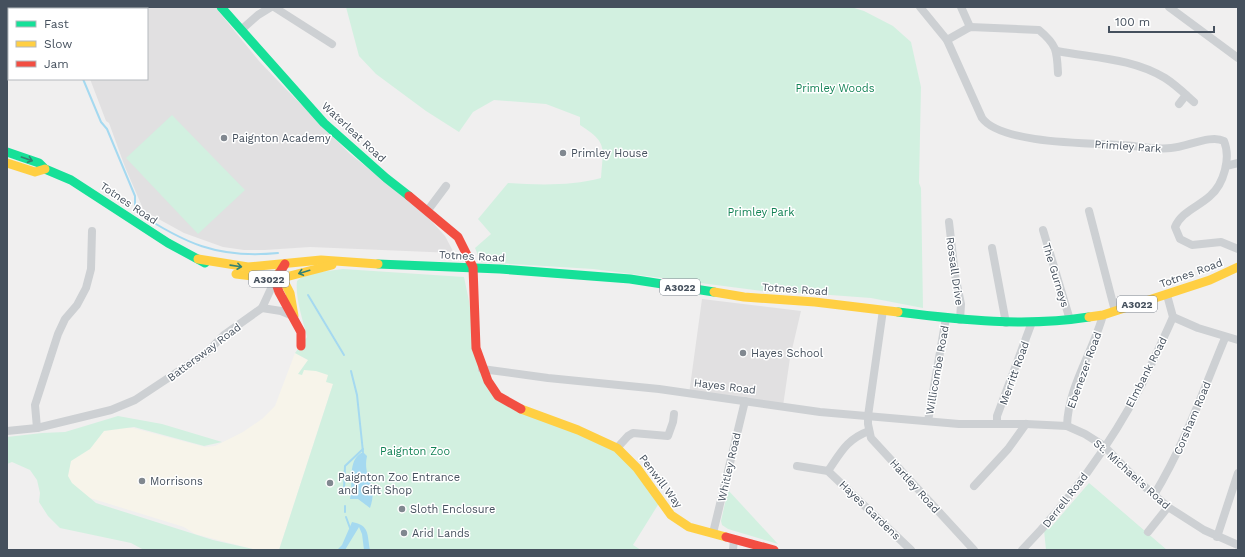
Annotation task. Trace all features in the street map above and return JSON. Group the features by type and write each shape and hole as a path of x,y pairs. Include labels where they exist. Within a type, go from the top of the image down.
{"main road":[{"name":"Waterleat Road","path":"221,7 324,123 386,178 428,210 458,237 473,267"},
{"name":"Totnes Road","path":"7,152 39,163 44,169 71,180 168,243 214,268 226,272 279,276 341,262"},
{"name":"Totnes Road","path":"7,163 35,172 44,169"},
{"name":"Totnes Road","path":"198,258 248,268 321,260 473,267 630,279 744,297 815,302 960,320 1006,323 1070,320 1103,315 1210,280 1238,267"},
{"path":"279,276 285,264"},
{"path":"267,266 279,276 293,301 294,316 302,332 301,346"},
{"path":"473,267 476,348 482,369"},
{"name":"Penwill Way","path":"482,369 498,396 522,410 578,430 617,448 637,468 675,519 689,527 774,550"}],"street":[{"path":"241,30 258,15 271,7"},
{"path":"274,7 332,44"},
{"name":"Primley Park","path":"920,7 947,40 982,118 992,128 1015,135 1045,140 1170,149 1218,138 1224,141 1226,145 1226,166 1222,177 1210,196 1180,218 1175,227 1180,239 1192,245 1221,242 1238,249"},
{"path":"961,7 970,28"},
{"path":"1169,7 1238,58"},
{"path":"947,40 970,28 1039,30 1048,37 1057,51 1058,73"},
{"path":"1057,51 1108,58 1139,66 1166,79 1194,102"},
{"path":"1179,104 1186,95"},
{"path":"1226,166 1238,163"},
{"path":"428,210 446,186"},
{"path":"1089,211 1115,311"},
{"name":"Rossall Drive","path":"949,222 955,276 961,304 960,320"},
{"name":"The Gurneys","path":"1043,230 1070,320"},
{"path":"36,428 35,405 58,334 65,319 77,305 86,288 91,268 92,231"},
{"path":"992,248 1006,323"},
{"name":"Battersway Road","path":"7,431 36,428 111,410 135,400 206,353 224,335 262,308 279,276"},
{"path":"1167,295 1173,317 1225,338 1238,340"},
{"path":"262,308 281,311 294,316"},
{"name":"Hartley Road","path":"883,310 868,416 871,438 974,550"},
{"name":"Ebenezer Road","path":"1067,426 1067,416 1072,396 1103,315"},
{"name":"Elmbank Road","path":"1104,446 1140,387 1173,317"},
{"name":"Willicombe Road","path":"928,421 946,318"},
{"name":"Merritt Road","path":"997,424 998,416 1032,322"},
{"name":"Corsham Road","path":"1154,495 1170,469 1187,433 1225,338"},
{"name":"Hayes Road","path":"482,369 745,401 820,412 928,421 1067,426"},
{"name":"Whitley Road","path":"714,533 745,401"},
{"path":"617,448 628,436 633,433 668,436 674,414"},
{"path":"974,486 1008,449 1026,424"},
{"name":"St. Michael's Road","path":"1067,426 1104,446 1136,479 1168,507 1217,537 1238,545"},
{"path":"797,466 828,471 847,443 859,435 869,431"},
{"name":"Derrell Road","path":"1022,550 1081,483 1104,446"},
{"name":"Hayes Gardens","path":"828,471 911,550"},
{"path":"1217,537 1238,473"},
{"path":"1148,532 1168,507"},
{"path":"733,550 734,539"}],"shaded area":[{"name":"Paignton Academy","path":"215,7 259,61 349,153 425,214 445,236 454,253 310,247 244,250 223,247 184,233 144,211 90,80 148,80 148,8 78,8"},
{"name":"Hayes School","path":"702,299 801,311 790,358 783,406 689,394"},
{"path":"295,353 332,373 333,384 279,550 257,550 195,534 184,527 74,493 64,482 66,462 105,428 133,428 205,447 215,446 243,432 262,419 275,406"}],"green space":[{"name":"Primley Woods","path":"346,7 851,7 864,11 893,26 911,42 921,87 919,183 921,188 923,308 871,298 769,292 593,269 481,262 475,248 491,234 478,219 508,183 567,184 601,178 602,147 589,131 580,125 580,117 546,104 494,100 473,112 459,132 426,111 376,74 359,56"},
{"path":"172,115 245,190 198,234 126,158"},
{"name":"Paignton Zoo","path":"343,269 464,277 476,348 498,396 617,448 661,500 633,545 641,550 279,550 333,384 326,382 328,375 316,371 304,370 302,375 298,374 308,360 295,353 307,337 298,302 297,281 305,274"},
{"path":"118,416 162,424 222,442 204,446 134,427 104,431 90,449 71,461 68,476 72,483 96,503 213,540 257,550 144,550 131,543 60,528 48,516 39,502 40,493 37,480 30,470 12,462 7,464 7,437 65,432"},
{"path":"1089,483 1167,550 1046,550 1044,530 1052,526"},
{"path":"728,490 778,544 728,529 722,525 721,521"}],"water":[{"path":"363,452 367,456 366,464 373,493 370,508 358,499 350,499 352,466 354,461"},
{"path":"352,522 358,523 365,528 368,535 370,550 364,550 362,534 359,527 345,550 337,550 342,545"}],"waterway":[{"path":"83,80 101,122 107,129 135,196 135,211 169,232 186,240 219,251 256,254 278,253"},
{"path":"308,295 344,355"},
{"path":"351,371 357,395 363,452"},
{"path":"344,489 345,466 363,449"},
{"path":"345,506 345,512"},
{"path":"346,517 350,528"}],"traffic: fast":[{"path":"221,7 324,123 386,178 409,196"},
{"path":"7,152 39,163 45,169 71,180 168,243 205,263"},
{"path":"378,264 500,269 630,279 714,292"},
{"path":"898,312 946,318 1017,322 1041,322 1089,317"}],"traffic: slow":[{"path":"7,163 35,172 45,169"},
{"path":"198,259 248,267 321,260 378,264"},
{"path":"236,274 278,279 332,265"},
{"path":"1089,317 1103,315 1210,280 1238,267"},
{"path":"279,272 290,293 294,316"},
{"path":"714,292 744,297 815,302 898,312"},
{"path":"521,409 578,430 617,448 637,468 671,515 689,527 726,537"}],"traffic: jam":[{"path":"409,196 458,237 473,267 476,348 488,381 498,396 521,409"},
{"path":"285,264 275,280 279,292 301,332 301,346"},
{"path":"726,537 774,550"}],"place":[{"name":"Paignton Academy","path":"224,138"},
{"name":"Primley House","path":"563,153"},
{"name":"Hayes School","path":"743,353"},
{"name":"Morrisons","path":"142,481"},
{"name":"Paignton Zoo Entrance and Gift Shop","path":"330,483"},
{"name":"Sloth Enclosure","path":"402,509"},
{"name":"Arid Lands","path":"404,533"}]}
